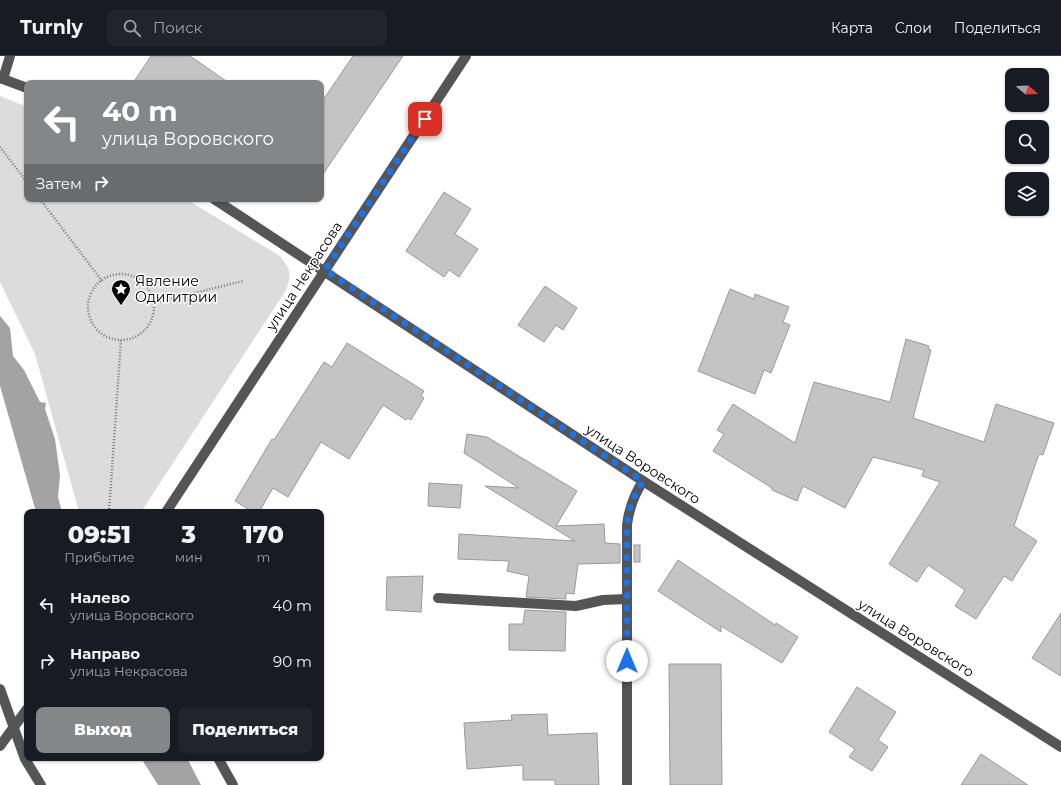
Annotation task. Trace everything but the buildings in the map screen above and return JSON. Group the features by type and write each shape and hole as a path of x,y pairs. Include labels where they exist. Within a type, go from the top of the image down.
{"street":[{"path":"10,56 1,79 24,87"},
{"name":"улица Некрасова","path":"168,509 466,56"},
{"name":"улица Воровского","path":"219,202 325,270 643,481 1061,747"},
{"path":"627,785 627,525 628,511 633,496 643,481"},
{"path":"438,598 576,606 603,600 626,599"},
{"path":"0,689 24,756"},
{"path":"0,746 24,713"},
{"path":"26,761 41,785"},
{"path":"220,761 233,785"}],"path":[{"path":"0,147 24,178"},
{"path":"42,202 102,281"},
{"path":"117,275 134,277 147,287 154,303 151,321 146,329 139,335 121,340 104,335 97,329 89,313 91,295 102,281 117,275"},
{"path":"154,303 243,281"},
{"path":"109,509 121,340"}],"shaded area":[{"path":"0,96 24,106 24,202 191,202 280,256 288,269 290,276 286,290 143,509 78,509 35,354 0,282"},
{"path":"0,316 10,328 13,356 24,370 40,402 46,403 45,409 55,439 60,475 58,497 61,509 35,509 0,386"},
{"path":"143,761 189,761 201,785 158,785"}],"place":[{"name":"Явление Одигитрии","path":"121,306"}],"route":[{"path":"425,119 325,270 643,481 633,496 628,511 627,661"}]}
